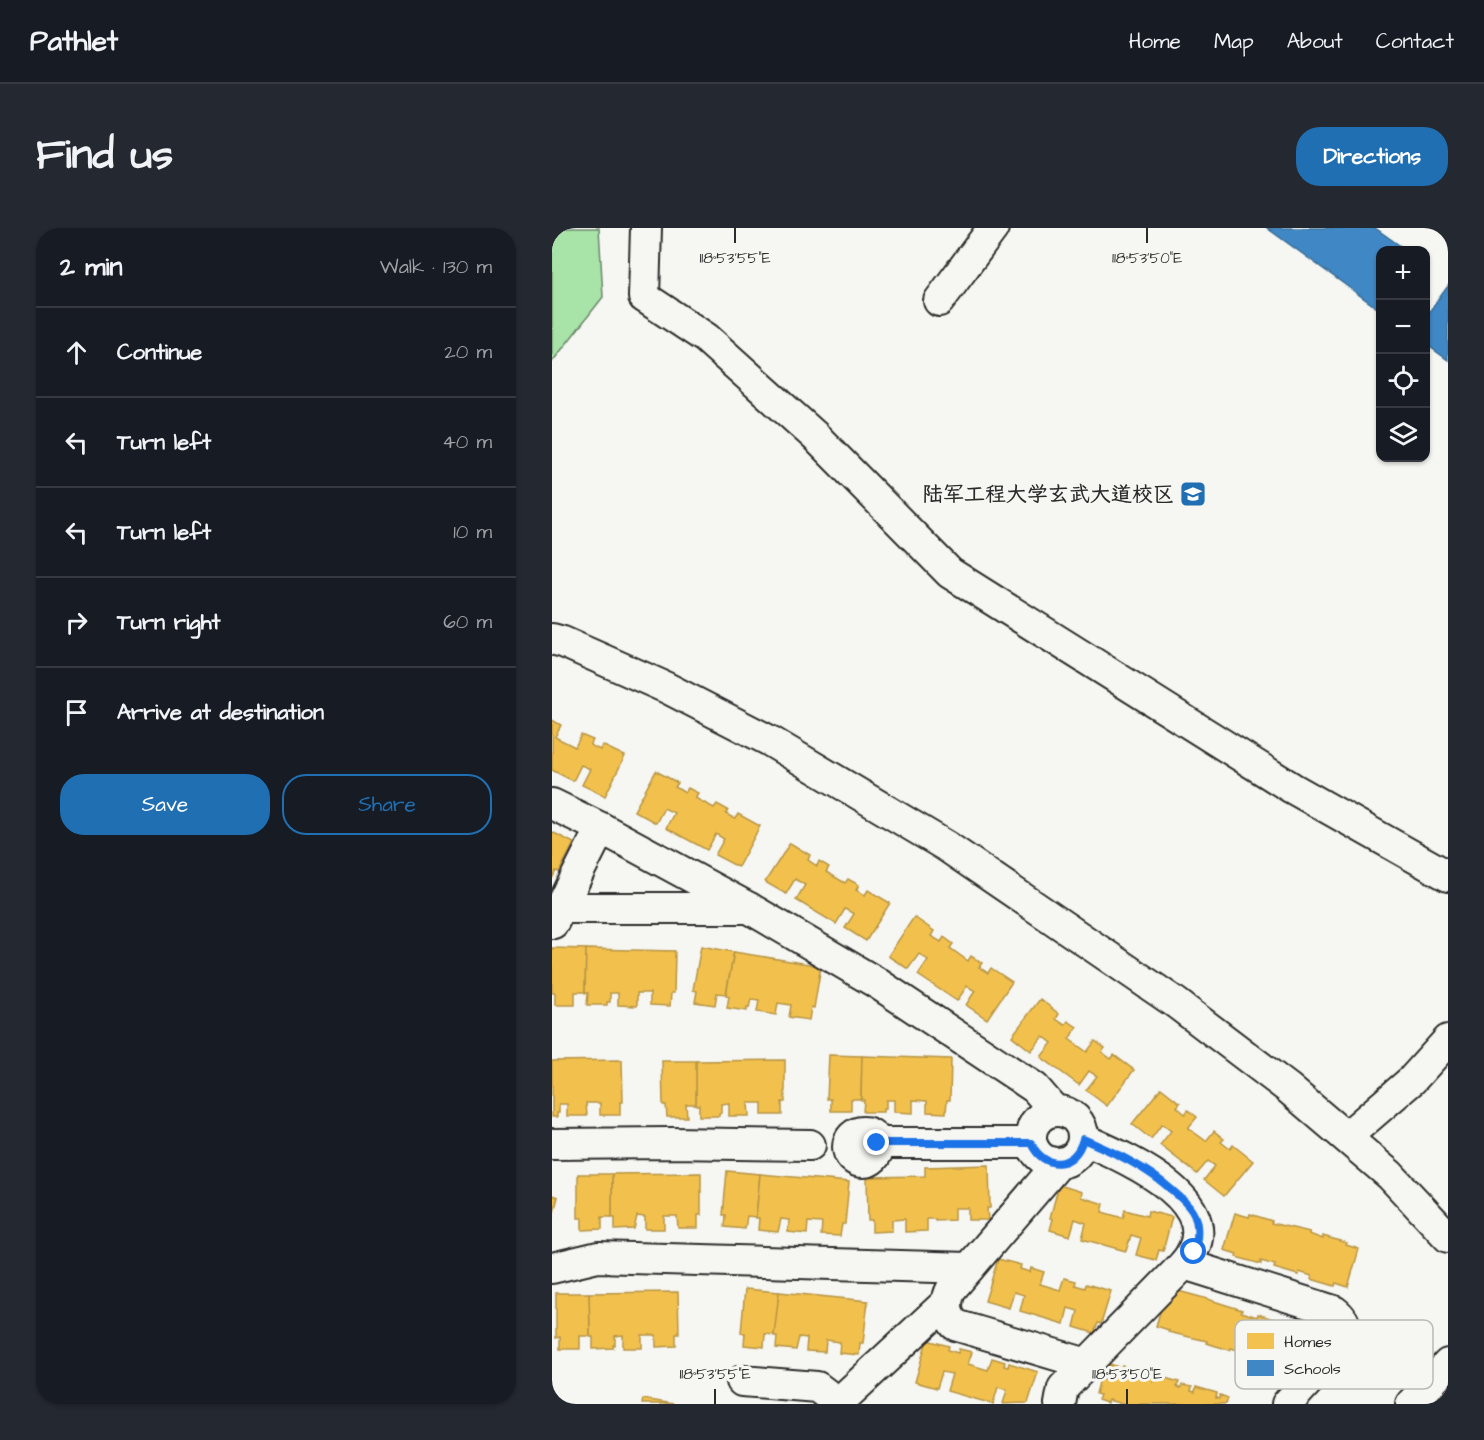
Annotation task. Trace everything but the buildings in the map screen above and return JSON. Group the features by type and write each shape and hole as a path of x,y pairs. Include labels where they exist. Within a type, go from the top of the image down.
{"street":[{"path":"646,228 644,297 706,338 807,429 950,573 1292,789 1448,876"},
{"path":"939,302 993,228"},
{"path":"552,639 667,688 770,741 946,846 1176,1003 1288,1088 1390,1175 1448,1237"},
{"path":"552,804 749,908 887,990 1035,1088 1054,1110"},
{"path":"601,828 556,917 749,908"},
{"path":"1346,1137 1412,1080 1448,1040"},
{"path":"1054,1110 1064,1111 1078,1121 1083,1139 1081,1148 1075,1155 1068,1161 1059,1163 1041,1158 1031,1143 1030,1134 1032,1125 1038,1118 1054,1110"},
{"path":"1060,1404 1063,1388 1184,1264 1194,1252 1198,1239 1193,1213 1185,1202 1157,1177 1126,1158 1083,1139"},
{"path":"877,1143 1031,1143"},
{"path":"552,1144 810,1145"},
{"path":"1059,1163 952,1288 947,1302 948,1315 955,1326 1087,1364"},
{"path":"552,1268 598,1257 969,1268"},
{"path":"1184,1264 1334,1311 1342,1320"},
{"path":"742,1381 817,1387 837,1404 947,1302"},
{"path":"1433,1380 1448,1364"},
{"path":"1287,1404 1301,1389"},
{"path":"1411,1404 1425,1389"}],"green space":[{"path":"552,228 599,228 603,297 552,362"}],"place":[{"name":"陆军工程大学玄武大道校区","path":"1193,494"}],"route":[{"path":"877,1143 1031,1143 1041,1158 1059,1163 1068,1161 1075,1155 1081,1148 1083,1139 1126,1158 1157,1177 1185,1202 1197,1224 1198,1239 1194,1252"}]}
